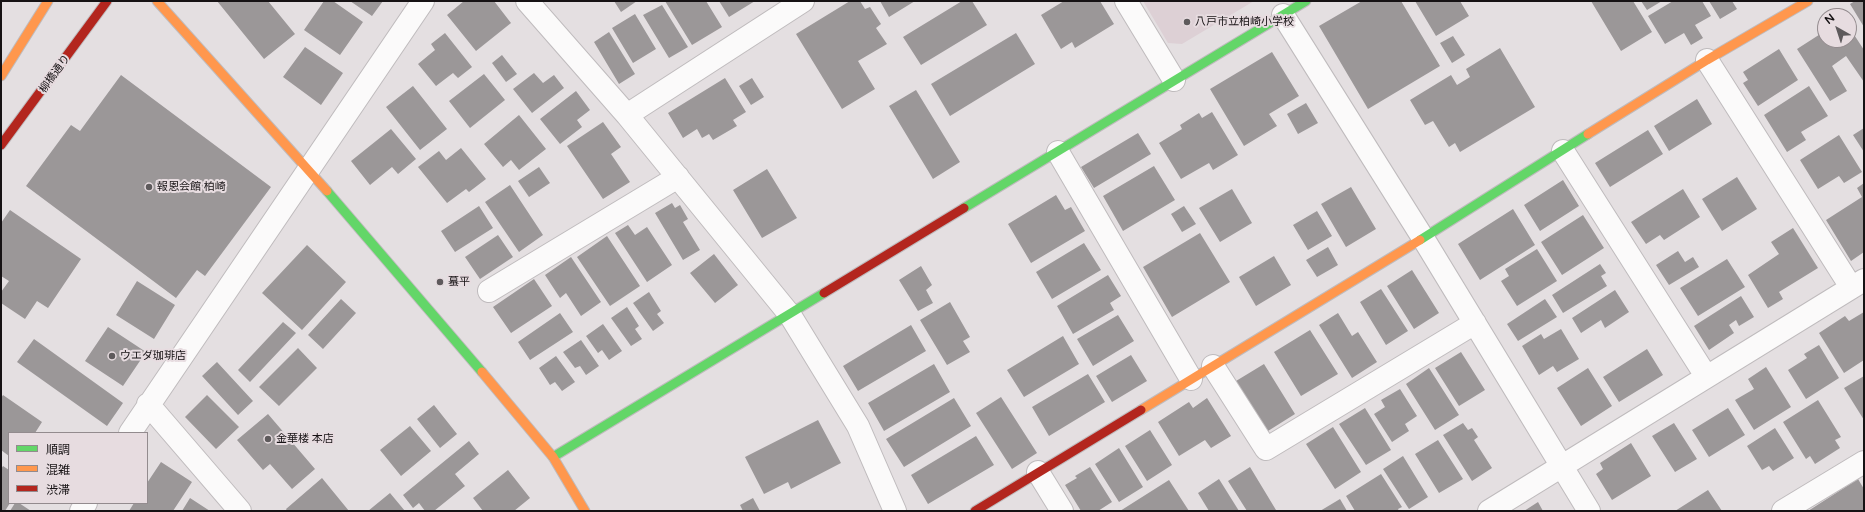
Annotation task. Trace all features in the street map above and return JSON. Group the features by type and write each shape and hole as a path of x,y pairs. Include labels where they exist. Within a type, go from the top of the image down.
{"street":[{"path":"1,76 48,1"},
{"name":"柳橋通り","path":"1,145 107,1"},
{"path":"157,1 308,169 439,320 553,457 585,511"},
{"path":"131,432 148,404 423,1"},
{"path":"527,1 627,115 790,315 858,426 895,511"},
{"path":"627,115 803,1"},
{"path":"1126,1 1174,80"},
{"path":"553,457 790,315 1306,1"},
{"path":"975,511 1423,238 1707,60 1808,1"},
{"path":"1283,16 1423,238 1589,511"},
{"path":"1489,511 1858,283 1707,60"},
{"path":"1563,151 1706,376"},
{"path":"1058,152 1191,379"},
{"path":"490,291 678,177"},
{"path":"1213,366 1266,449 1475,323"},
{"path":"148,404 240,511"},
{"path":"1783,511 1864,462"},
{"path":"1038,472 1062,511"}],"shaded area":[{"name":"八戸市立柏崎小学校","path":"1143,1 1254,1 1182,44 1168,43"}],"building":[{"path":"217,1 268,1 295,34 264,59"},
{"path":"324,1 333,1 363,22 340,55 304,30"},
{"path":"350,1 383,1 372,16"},
{"path":"464,1 494,1 511,23 476,51 447,15"},
{"path":"614,1 637,1 621,12"},
{"path":"665,1 706,1 722,27 692,45"},
{"path":"719,1 755,1 729,17"},
{"path":"850,1 860,1 865,9 870,7 881,24 876,28 887,44 858,61 875,89 842,109 796,34"},
{"path":"880,1 915,1 889,17"},
{"path":"962,1 972,1 987,25 921,65 903,37"},
{"path":"1064,1 1100,1 1114,24 1075,48 1072,42 1061,49 1041,15"},
{"path":"1362,1 1401,1 1440,66 1368,109 1319,26"},
{"path":"1415,1 1460,1 1469,16 1436,36"},
{"path":"1591,1 1633,1 1652,32 1621,51"},
{"path":"1641,1 1662,1 1647,10"},
{"path":"1673,1 1702,1 1711,16 1695,25 1703,38 1691,45 1684,33 1665,44 1648,16"},
{"path":"1709,1 1732,1 1737,9 1720,19"},
{"path":"1855,1 1864,1 1864,27 1857,16 1857,8 1852,8 1850,4"},
{"path":"662,5 688,47 669,58 643,15"},
{"path":"635,14 656,49 633,63 612,28"},
{"path":"609,32 635,74 619,84 594,42"},
{"path":"445,33 472,67 458,78 453,73 436,86 418,64 435,50 431,44"},
{"path":"1016,33 1035,64 950,116 931,84"},
{"path":"1453,36 1465,55 1452,63 1440,43"},
{"path":"1817,36 1817,48 1857,48 1857,39 1864,50 1864,82 1846,56 1832,66 1847,91 1830,101 1797,49"},
{"path":"305,47 343,73 321,105 283,77"},
{"path":"1500,48 1535,107 1460,152 1455,143 1449,147 1433,121 1425,125 1410,100 1451,75 1457,85 1470,77 1466,69"},
{"path":"1779,49 1798,80 1758,106 1743,83 1748,80 1743,72"},
{"path":"1272,52 1299,96 1269,114 1277,126 1244,146 1210,89"},
{"path":"502,55 517,74 506,82 492,63"},
{"path":"534,73 543,83 554,75 564,88 532,113 513,89"},
{"path":"484,74 505,100 470,128 449,101"},
{"name":"報恩会館 柏崎","path":"121,75 271,187 205,276 197,270 176,298 26,186 71,125 80,131"},
{"path":"725,78 746,112 733,120 737,126 713,140 709,134 702,138 697,129 683,138 668,113"},
{"path":"752,78 764,97 751,105 739,86"},
{"path":"413,86 447,129 420,150 386,107"},
{"path":"1809,86 1828,116 1801,132 1806,140 1787,152 1764,115"},
{"path":"916,90 960,162 933,179 889,106"},
{"path":"576,91 590,110 577,120 582,127 560,144 540,119"},
{"path":"1697,99 1712,124 1669,151 1654,126"},
{"path":"1306,103 1318,123 1298,134 1287,114"},
{"path":"1212,112 1238,155 1213,170 1209,163 1181,179 1159,143 1182,129 1180,125 1199,113 1202,118"},
{"path":"519,115 546,149 519,170 511,160 503,167 484,144"},
{"path":"603,122 621,147 611,154 630,182 603,199 567,146"},
{"path":"1864,128 1864,152 1853,135"},
{"path":"391,129 416,159 398,174 392,167 370,185 351,161"},
{"path":"1648,130 1663,154 1610,187 1595,163"},
{"path":"1138,133 1151,154 1094,188 1081,167"},
{"path":"1839,135 1862,172 1844,183 1839,176 1818,189 1800,160"},
{"path":"461,148 486,179 469,192 466,189 447,203 418,167 439,151 446,160"},
{"path":"1154,166 1175,200 1123,231 1103,196"},
{"path":"539,167 550,183 529,197 518,181"},
{"path":"767,169 797,218 762,238 733,190"},
{"path":"1737,177 1757,209 1722,231 1702,199"},
{"path":"1563,180 1579,206 1540,231 1524,205"},
{"path":"1864,183 1864,252 1851,261 1826,220 1862,197 1857,188"},
{"path":"510,185 543,235 519,252 485,202"},
{"path":"1351,187 1376,229 1346,247 1321,204"},
{"path":"1232,189 1252,223 1220,242 1199,208"},
{"path":"1683,189 1700,217 1664,240 1660,235 1646,244 1631,222"},
{"path":"1056,195 1065,210 1071,207 1085,231 1031,263 1008,224"},
{"path":"672,203 675,208 680,205 688,219 683,222 700,250 683,260 655,213"},
{"path":"479,206 493,228 455,252 441,231"},
{"path":"1184,206 1196,224 1182,232 1171,214"},
{"path":"1513,209 1535,245 1480,280 1458,244"},
{"path":"10,210 81,259 48,308 37,301 25,319 1,303 1,292 9,281 1,276 1,223"},
{"path":"1317,211 1332,236 1308,250 1293,225"},
{"path":"1583,215 1604,248 1562,275 1541,242"},
{"path":"628,225 635,235 647,227 672,265 647,282 615,233"},
{"path":"1793,228 1818,268 1779,292 1783,299 1768,308 1748,275 1779,254 1771,242"},
{"path":"1200,233 1230,282 1172,317 1143,267"},
{"path":"498,235 513,257 480,279 465,257"},
{"path":"607,236 640,286 610,306 577,257"},
{"path":"1084,243 1101,270 1052,299 1036,272"},
{"path":"307,245 346,282 302,330 262,293"},
{"path":"1328,247 1338,265 1317,277 1306,260"},
{"path":"1537,249 1557,281 1517,306 1501,281 1509,276 1505,269"},
{"path":"1678,251 1685,262 1693,257 1699,267 1669,285 1656,265"},
{"path":"714,254 738,285 715,303 690,273"},
{"path":"1274,256 1291,285 1256,306 1239,277"},
{"path":"571,257 601,302 581,316 566,293 560,298 545,275"},
{"path":"1727,259 1745,287 1698,316 1680,288"},
{"path":"1600,264 1606,273 1601,276 1607,286 1563,313 1552,295"},
{"path":"921,266 932,285 926,290 933,303 918,311 899,280"},
{"path":"1412,270 1439,313 1414,329 1387,286"},
{"path":"1108,275 1121,296 1110,303 1114,310 1073,334 1057,306"},
{"path":"534,279 552,306 511,333 493,307"},
{"path":"137,281 175,305 154,339 116,315"},
{"path":"1381,289 1408,331 1386,345 1360,302"},
{"path":"1615,290 1629,312 1605,328 1601,320 1581,333 1572,318"},
{"path":"649,292 661,311 657,314 664,323 653,331 633,303"},
{"path":"1741,296 1754,317 1739,326 1736,320 1729,325 1734,333 1709,350 1694,326"},
{"path":"341,299 356,313 323,349 308,335"},
{"path":"1545,299 1557,317 1518,341 1507,324"},
{"path":"950,302 970,337 963,341 970,352 947,365 920,320"},
{"path":"627,307 639,326 635,329 642,339 631,346 611,318"},
{"path":"1864,312 1864,360 1844,373 1819,333 1845,316 1849,321"},
{"path":"560,313 573,332 530,360 518,342"},
{"path":"1338,313 1352,336 1358,332 1377,362 1352,378 1319,325"},
{"path":"1118,315 1134,341 1093,366 1077,339"},
{"path":"283,322 296,333 250,382 238,370"},
{"path":"603,324 622,351 609,360 602,350 598,353 586,336"},
{"path":"911,325 926,351 858,391 843,366"},
{"path":"108,327 146,352 123,386 85,361"},
{"path":"1561,329 1579,359 1557,372 1553,366 1539,375 1522,346 1541,334 1544,339"},
{"path":"1310,330 1338,374 1301,396 1274,352"},
{"path":"1063,336 1079,364 1024,397 1007,370"},
{"path":"34,339 123,403 107,426 17,362"},
{"path":"581,340 599,366 586,375 580,366 575,368 563,352"},
{"path":"1819,345 1839,378 1806,399 1788,370 1807,358 1804,354"},
{"path":"298,348 317,368 279,406 259,387"},
{"path":"1647,349 1663,375 1619,402 1603,377"},
{"path":"1461,352 1485,390 1459,406 1435,368"},
{"path":"1131,355 1147,381 1112,402 1096,376"},
{"path":"556,356 575,382 562,391 555,382 550,385 539,368"},
{"path":"217,362 253,401 238,415 202,376"},
{"path":"934,364 950,392 884,431 868,403"},
{"path":"1264,364 1295,414 1268,431 1236,381"},
{"path":"1766,367 1791,407 1754,430 1735,400 1754,389 1748,379"},
{"path":"1429,368 1459,415 1435,430 1406,384"},
{"path":"1588,368 1612,406 1581,426 1557,388"},
{"path":"1088,374 1105,402 1049,436 1032,407"},
{"path":"1864,376 1864,420 1844,388"},
{"path":"1400,389 1417,416 1405,424 1409,431 1392,442 1374,414 1385,407 1381,400"},
{"path":"3,395 42,422 36,432 8,432 8,455 1,450 1,398"},
{"path":"207,395 239,427 216,449 185,417"},
{"path":"1001,397 1037,453 1012,469 976,413"},
{"path":"954,398 971,426 904,467 886,439"},
{"path":"1207,398 1231,436 1211,448 1205,440 1179,456 1158,422 1189,402 1193,408"},
{"path":"1818,400 1841,437 1835,440 1840,448 1815,464 1810,456 1806,459 1783,422"},
{"path":"434,405 457,434 440,448 417,419"},
{"path":"1365,408 1391,450 1366,465 1339,424"},
{"path":"1728,408 1745,435 1709,457 1692,430"},
{"path":"268,414 315,469 292,489 270,464 263,470 237,440"},
{"path":"818,420 841,463 791,489 788,482 764,494 745,457"},
{"path":"1463,423 1468,430 1472,428 1478,437 1474,440 1492,468 1472,481 1443,435"},
{"path":"1674,423 1697,459 1675,472 1652,436"},
{"path":"410,426 431,451 401,476 380,450"},
{"path":"1333,427 1361,472 1335,489 1306,444"},
{"path":"1775,428 1794,458 1773,471 1769,466 1762,470 1747,446"},
{"path":"1150,430 1172,465 1147,481 1125,446"},
{"path":"976,436 994,465 928,504 911,475"},
{"path":"1438,440 1463,479 1439,493 1415,454"},
{"path":"469,441 479,454 455,474 465,486 434,511 425,511 419,503 413,508 403,495"},
{"path":"1631,443 1651,476 1612,500 1596,474 1603,469 1600,463"},
{"path":"1119,448 1143,487 1119,502 1095,464"},
{"path":"1403,456 1428,497 1409,509 1383,469"},
{"path":"161,462 192,482 173,511 129,511 133,504 148,504 148,482"},
{"path":"3,466 8,469 8,504 9,504 5,511 1,511 1,469"},
{"path":"1090,467 1112,502 1098,511 1081,511 1065,485 1077,478 1075,476"},
{"path":"1250,467 1276,510 1247,511 1228,481"},
{"path":"508,470 530,498 514,511 483,511 473,498"},
{"path":"1381,474 1402,507 1398,509 1399,511 1355,511 1346,496"},
{"path":"322,478 349,511 287,511 286,509"},
{"path":"1219,479 1239,511 1209,511 1198,493"},
{"path":"1858,479 1864,489 1864,511 1808,511"},
{"path":"1169,480 1189,511 1120,511"},
{"path":"1708,490 1722,511 1675,511"},
{"path":"390,493 405,511 368,511"},
{"path":"190,498 210,511 182,511"},
{"path":"753,498 760,511 743,511 740,505"},
{"path":"1340,499 1347,511 1320,511"},
{"path":"1538,502 1543,511 1524,511"},
{"path":"14,504 20,504 31,511 10,511"}],"traffic: fast":[{"path":"964,208 1306,1"},
{"path":"1420,240 1588,134"},
{"path":"327,191 482,372"},
{"path":"553,457 824,293"}],"traffic: slow":[{"path":"1,76 48,1"},
{"path":"157,1 327,191"},
{"path":"1588,134 1707,60 1808,1"},
{"path":"1141,410 1420,240"},
{"path":"482,372 553,457 585,511"}],"traffic: jam":[{"path":"1,145 107,1"},
{"path":"824,293 964,208"},
{"path":"975,511 1141,410"}],"place":[{"name":"八戸市立柏崎小学校","path":"1187,22"},
{"name":"報恩会館 柏崎","path":"149,187"},
{"name":"蟇平","path":"440,282"},
{"name":"ウエダ珈琲店","path":"112,356"},
{"name":"金華楼 本店","path":"268,439"}]}
